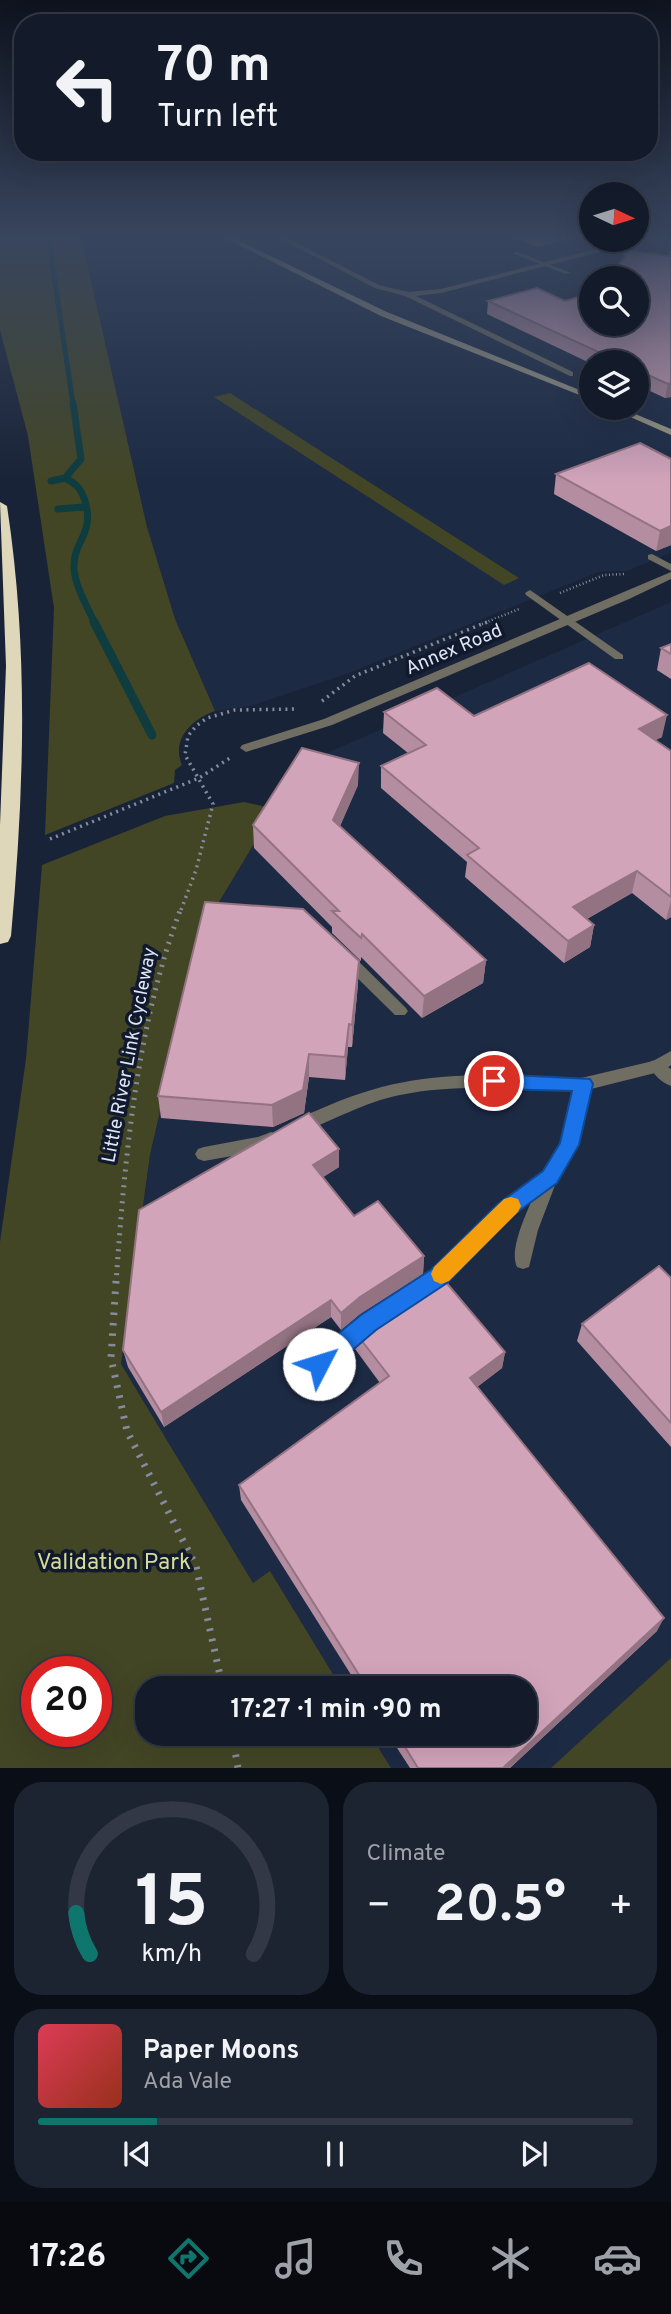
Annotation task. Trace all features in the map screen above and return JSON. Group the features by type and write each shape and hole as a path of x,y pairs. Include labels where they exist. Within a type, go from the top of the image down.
{"highway":[{"path":"0,506 12,598 14,654 10,797 0,936"}],"main road":[{"path":"393,318 579,393"},
{"path":"642,420 671,432"}],"street":[{"path":"455,318 570,374"},
{"name":"Annex Road","path":"246,748 328,722 671,575"},
{"path":"530,593 619,657"},
{"path":"331,944 400,1011"},
{"path":"204,1154 260,1144 334,1109 401,1088 494,1081 583,1084 664,1062 671,1079"},
{"path":"523,1261 529,1230 550,1177 569,1145 583,1084"},
{"path":"409,1296 440,1276 505,1210 550,1177"},
{"path":"319,1364 368,1322 389,1309"}],"path":[{"path":"311,706 355,676 604,575 635,574 661,563"},
{"name":"Little River Link Cycleway","path":"220,1676 195,1566 127,1431 111,1358 124,1172 163,956 196,870 213,804 185,755 184,747 196,726 207,718 235,710 304,708"},
{"path":"50,839 198,778 246,748"},
{"path":"234,1746 238,1768"}],"shaded area":[{"path":"99,318 579,318 579,336 649,336 649,318 671,318 671,553 627,571 601,571 349,673 250,706 215,711 175,619 147,527"},
{"path":"671,602 671,1667 564,1768 391,1768 377,1746 537,1746 537,1676 334,1676 270,1571 253,1583 121,1364 150,1155 201,932 302,764"}],"green space":[{"path":"0,318 99,318 147,527 175,619 215,711 199,719 186,731 179,747 182,765 175,770 174,783 45,835 54,608 28,436 0,330"},
{"path":"230,393 519,578 504,585 214,397"},
{"name":"Validation Park","path":"244,802 275,809 201,932 150,1155 121,1364 253,1583 270,1571 334,1676 135,1676 135,1746 377,1746 391,1768 0,1768 0,1242 26,1059 42,865 165,816"},
{"path":"671,1658 671,1768 551,1768"}],"building":[{"path":"524,318 579,318 579,336 649,336 649,318 671,318 671,383 649,375 649,350 594,350"},
{"path":"640,443 671,459 671,526 660,531 556,474"},
{"path":"671,644 671,654 661,648"},
{"path":"589,663 667,715 639,729 671,751 671,897 637,871 573,907 594,925 568,941 467,855 479,848 381,766 426,745 384,712 437,688 474,716"},
{"path":"302,748 359,763 333,820 486,960 424,996 362,934 361,938 332,911 339,911 253,825"},
{"path":"205,902 303,909 359,961 352,1025 349,1024 345,1057 309,1054 303,1090 272,1105 158,1096"},
{"path":"309,1113 339,1149 313,1165 354,1216 378,1201 424,1256 360,1297 341,1313 331,1300 161,1412 123,1350 139,1210"},
{"path":"659,1266 671,1278 671,1423 582,1324"},
{"path":"439,1274 505,1352 470,1378 664,1618 537,1736 537,1676 360,1676 239,1485 389,1376 355,1332 377,1313"},
{"path":"404,1746 527,1746 503,1768 418,1768"}],"waterway":[{"path":"60,318 73,404"},
{"path":"65,478 81,459 73,403"},
{"path":"51,481 65,478"},
{"path":"65,478 78,487 85,501 86,530 77,550 74,568 79,590 95,623"},
{"path":"58,509 84,507"},
{"path":"95,623 152,735"}],"slow traffic":[{"path":"441,1274 511,1206"}],"route":[{"path":"319,1364 368,1322 440,1276 505,1210 550,1177 569,1145 583,1084 494,1081"}]}
